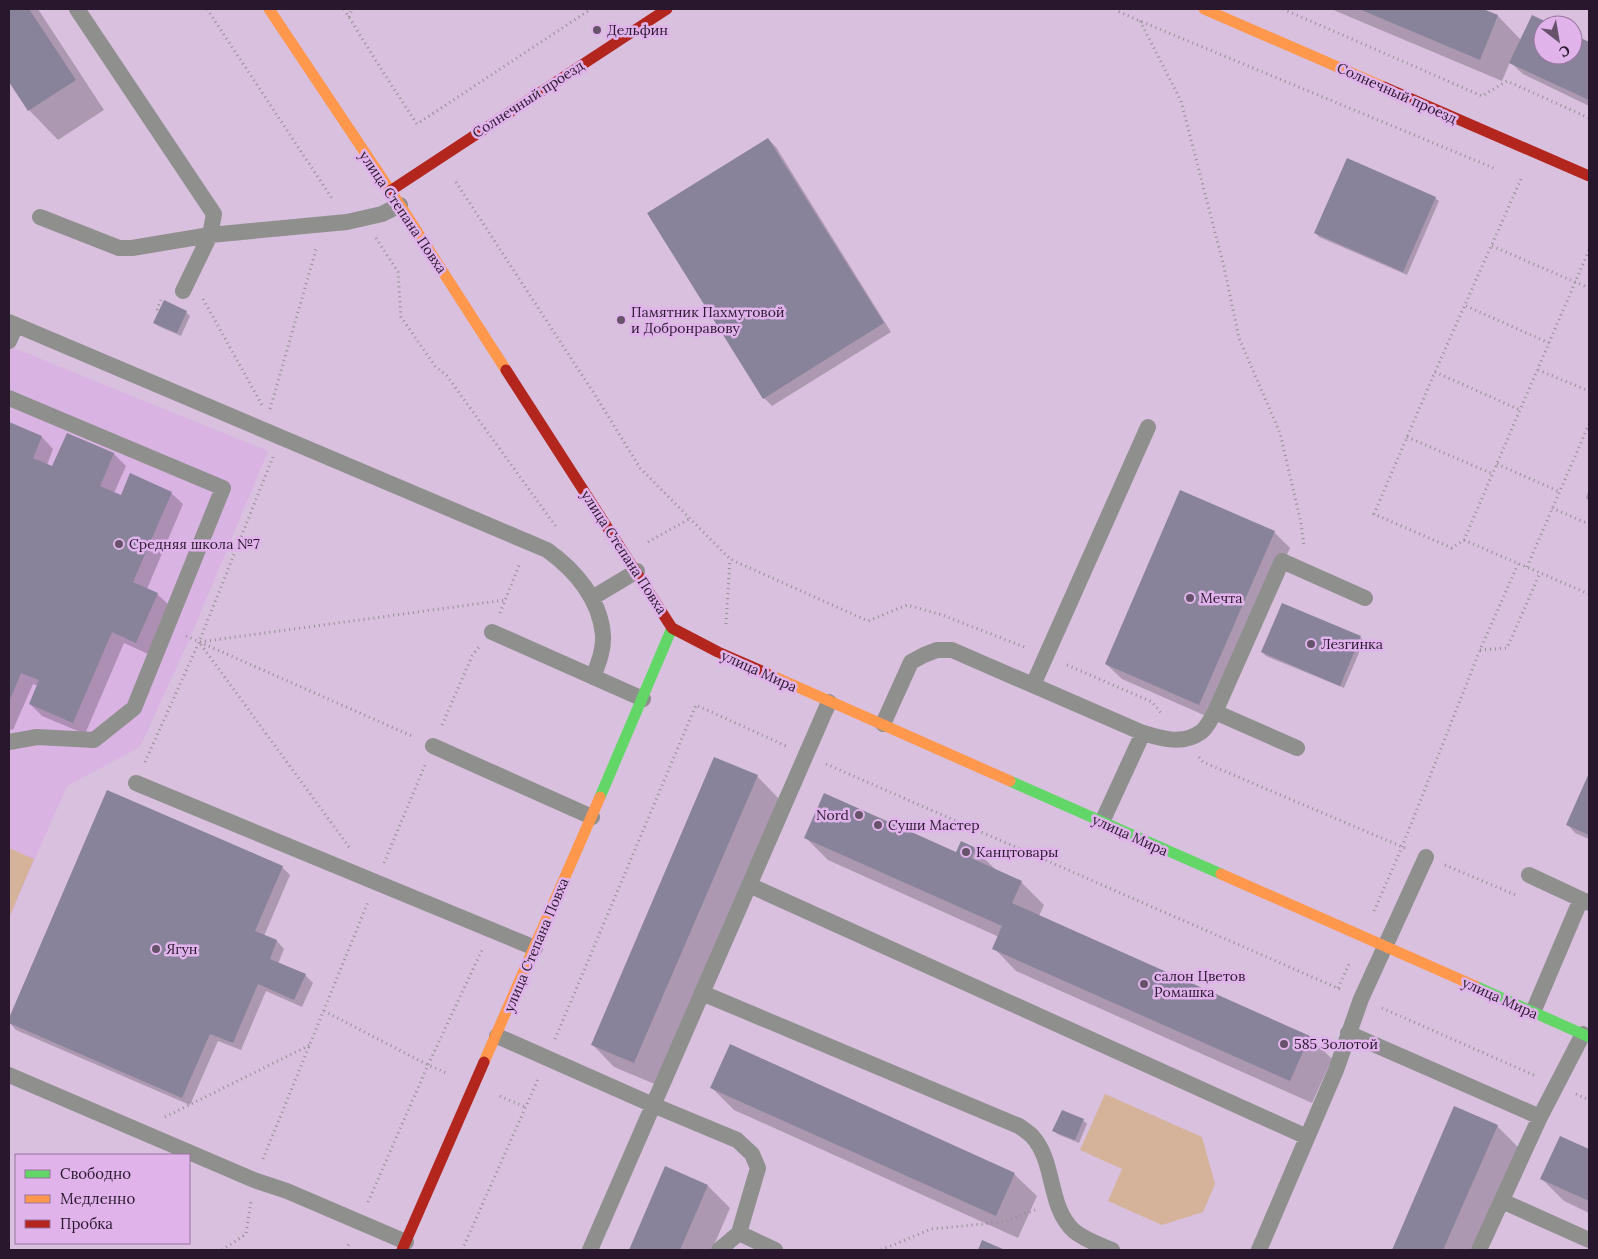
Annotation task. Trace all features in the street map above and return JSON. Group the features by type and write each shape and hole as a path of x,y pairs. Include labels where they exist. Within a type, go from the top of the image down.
{"street":[{"name":"улица Степана Повха","path":"269,9 400,205 672,628 592,817 404,1246"},
{"name":"Солнечный проезд","path":"390,191 666,9"},
{"name":"Солнечный проезд","path":"1204,9 1589,176"},
{"name":"улица Мира","path":"672,628 718,652 829,702 883,724 1586,1036"}],"lane":[{"path":"77,9 214,214 210,235 183,292"},
{"path":"40,217 118,248 132,248 210,235 355,221 382,214 400,205"},
{"path":"9,340 12,323 547,550 574,572 592,598 599,615 603,636 600,660 593,677"},
{"path":"9,398 223,488 134,708 94,740 37,737 9,742"},
{"path":"1033,685 1148,427"},
{"path":"883,724 911,662 924,654 937,650 952,650 1143,733 1165,739 1184,740 1202,731 1215,712 1282,562 1365,598"},
{"path":"592,598 637,571"},
{"path":"492,632 643,699"},
{"path":"590,1250 829,702"},
{"path":"1215,712 1297,748"},
{"path":"1102,822 1143,733"},
{"path":"433,746 592,817"},
{"path":"136,784 535,948"},
{"path":"1259,1250 1336,1070 1361,999 1426,856"},
{"path":"1529,875 1585,901 1534,1012"},
{"path":"749,885 1307,1137"},
{"path":"702,993 1019,1126 1032,1136 1040,1148 1064,1217 1074,1230 1089,1240 1112,1250"},
{"path":"1348,1033 1540,1117"},
{"path":"497,1036 737,1140 752,1154 758,1168 739,1233 719,1250"},
{"path":"1479,1250 1556,1085 1586,1036"},
{"path":"9,1075 254,1180 287,1191 360,1221 404,1246"},
{"path":"1502,1201 1589,1240"},
{"path":"739,1233 775,1250"}],"path":[{"path":"207,9 355,221 398,272 401,317 435,366 447,376 562,535"},
{"path":"344,9 417,124 591,9"},
{"path":"349,17 352,9"},
{"path":"580,9 581,16"},
{"path":"1115,9 1503,172"},
{"path":"1283,9 1482,96 1507,81 1589,118"},
{"path":"1140,21 1181,101 1224,267 1239,338 1280,433 1301,523 1307,572"},
{"path":"1512,175 1530,182"},
{"path":"453,179 595,395 640,468 730,560 868,621 907,605 942,615 1045,655 1152,702 1203,762 1521,898"},
{"path":"1521,179 1374,514 1452,548 1464,540 1589,250"},
{"path":"268,416 323,224"},
{"path":"1492,246 1589,288"},
{"path":"136,784 199,642 281,438 190,276"},
{"path":"1466,306 1549,343"},
{"path":"1538,370 1589,390"},
{"path":"1435,372 1520,410"},
{"path":"1526,567 1589,424"},
{"path":"1407,437 1492,474"},
{"path":"1497,464 1560,492"},
{"path":"1552,508 1589,524"},
{"path":"648,542 689,519"},
{"path":"1464,540 1589,594"},
{"path":"222,1250 246,1234 254,1180 433,746 472,656 492,632 528,541"},
{"path":"725,634 730,560"},
{"path":"1402,847 1480,650 1518,564"},
{"path":"1480,650 1507,648 1540,573"},
{"path":"199,642 505,600"},
{"path":"166,626 433,746"},
{"path":"199,642 352,851"},
{"path":"462,1250 548,1058 696,705 805,755 1589,1100"},
{"path":"346,1250 428,1065 491,930"},
{"path":"324,1011 428,1065 525,1107"},
{"path":"138,1131 310,1045"},
{"path":"882,1250 931,1229 1004,1222 1057,1201"}],"shaded area":[{"name":"Средняя школа №7","path":"9,346 268,451 190,638 140,747 67,786 9,918"},
{"path":"9,848 34,859 9,918"},
{"path":"1105,1094 1202,1137 1215,1184 1203,1212 1162,1225 1108,1201 1122,1169 1080,1150"}],"building":[{"path":"9,9 29,9 76,80 28,111 9,82"},
{"path":"1359,9 1483,9 1498,15 1480,60"},
{"path":"1532,15 1533,65 1583,65 1583,39 1589,42 1589,100 1509,63"},
{"path":"768,138 884,323 763,399 647,213"},
{"path":"1347,158 1436,197 1403,272 1314,233"},
{"path":"164,300 187,311 177,333 153,323"},
{"path":"9,422 42,436 33,458 52,466 67,433 114,453 100,486 121,495 130,473 172,492 133,582 158,593 136,643 112,632 73,723 29,704 39,680 21,673 9,702"},
{"name":"Мечта","path":"1180,490 1275,531 1199,705 1105,664"},
{"name":"Лезгинка","path":"1282,603 1361,636 1340,686 1261,652"},
{"path":"714,757 758,775 634,1063 591,1045"},
{"path":"1589,773 1589,835 1566,825"},
{"name":"Ягун","path":"107,790 283,866 255,931 277,940 270,959 306,974 294,1000 258,984 233,1043 210,1034 182,1098 9,1023 9,1018"},
{"path":"824,793 956,852 961,841 976,848 971,858 1022,881 1012,903 1310,1036 1290,1081 992,949 1002,926 804,838"},
{"path":"730,1044 1015,1173 996,1216 710,1088"},
{"path":"1454,1106 1498,1125 1443,1250 1392,1250"},
{"path":"1062,1110 1084,1119 1075,1140 1052,1131"},
{"path":"1560,1136 1589,1149 1589,1201 1540,1179"},
{"path":"665,1166 708,1185 680,1250 629,1250"},
{"path":"982,1240 1005,1250 978,1250"}],"traffic: fast":[{"path":"600,797 672,628"},
{"path":"1010,781 1221,874"},
{"path":"1475,986 1589,1037"}],"traffic: slow":[{"path":"269,9 400,205 506,370"},
{"path":"1204,9 1384,87"},
{"path":"766,673 1010,781"},
{"path":"484,1062 600,797"},
{"path":"1221,874 1475,986"}],"traffic: jam":[{"path":"390,191 667,9"},
{"path":"1384,87 1589,176"},
{"path":"506,370 672,628 718,652 766,673"},
{"path":"402,1250 484,1062"}],"place":[{"name":"Дельфин","path":"597,30"},
{"name":"Памятник Пахмутовой и Добронравову","path":"621,320"},
{"name":"Средняя школа №7","path":"119,544"},
{"name":"Мечта","path":"1190,598"},
{"name":"Лезгинка","path":"1311,644"},
{"name":"Nord","path":"859,815"},
{"name":"Суши Мастер","path":"878,825"},
{"name":"Канцтовары","path":"966,852"},
{"name":"Ягун","path":"156,949"},
{"name":"салон Цветов Ромашка","path":"1144,984"},
{"name":"585 Золотой","path":"1284,1044"}]}
